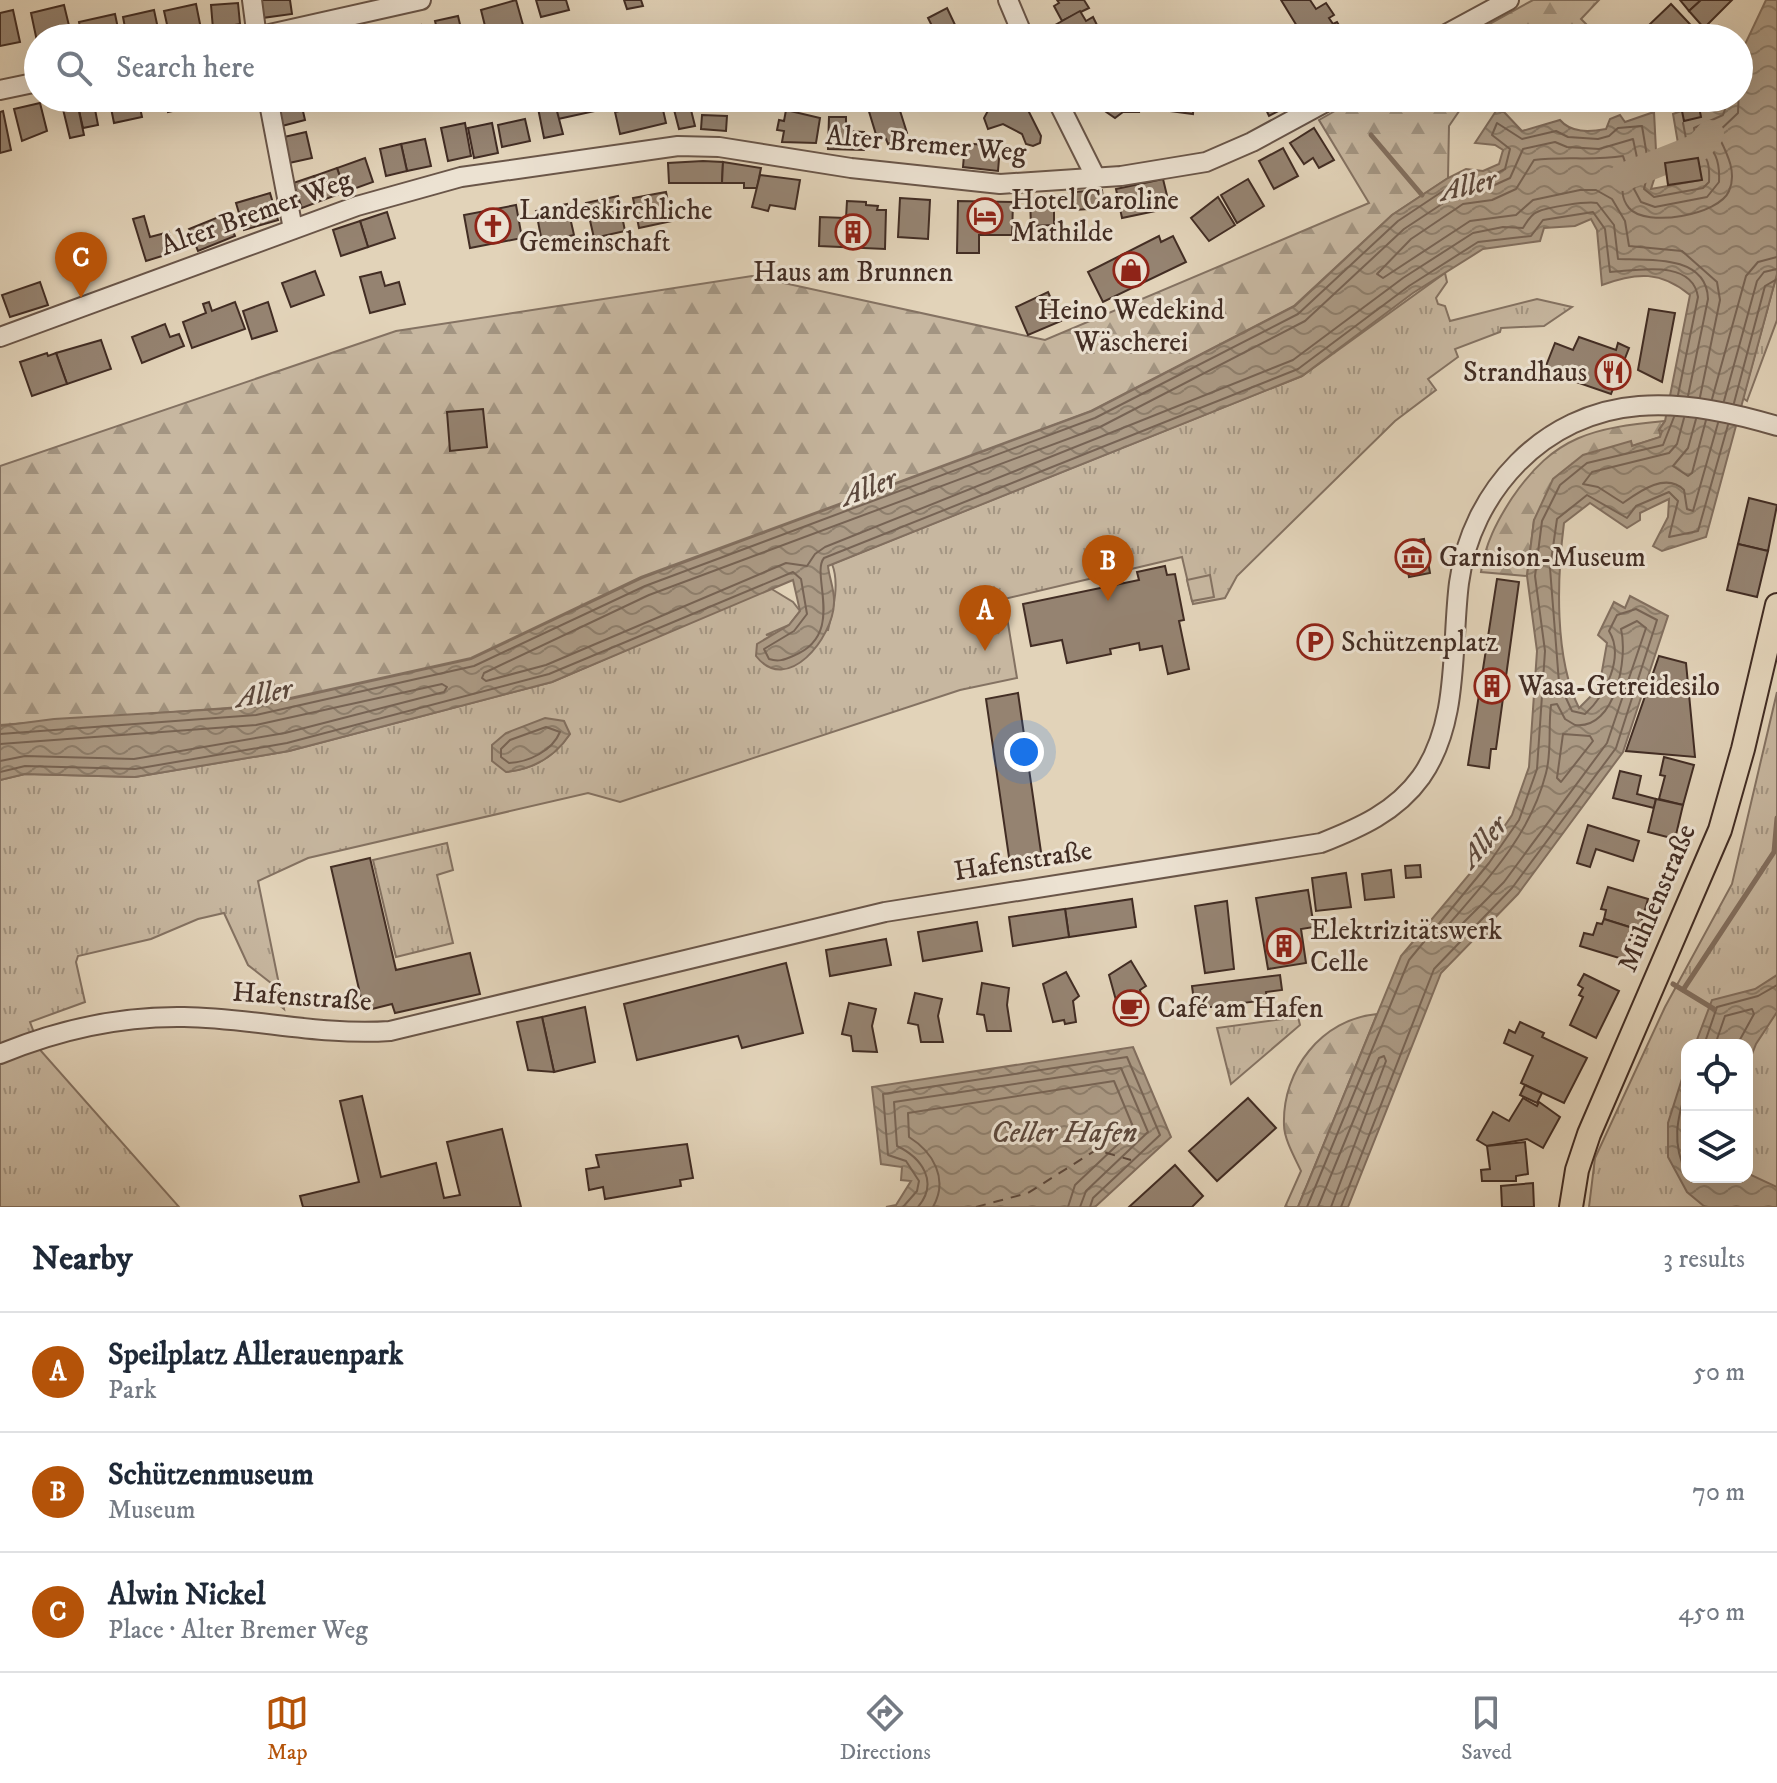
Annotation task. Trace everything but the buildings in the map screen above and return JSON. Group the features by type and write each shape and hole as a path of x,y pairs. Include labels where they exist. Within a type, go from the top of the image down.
{"main road":[{"name":"Mühlenstraße","path":"1571,1207 1577,1170 1589,1134 1720,830 1743,749 1777,605"}],"street":[{"path":"252,0 254,24"},
{"path":"316,24 421,0"},
{"path":"1008,0 1018,24"},
{"path":"1465,24 1509,0"},
{"path":"0,90 24,85"},
{"path":"271,112 293,229"},
{"path":"1063,112 1096,178"},
{"name":"Alter Bremer Weg","path":"0,337 408,189 461,177 678,146 719,147 851,168 1000,184 1096,178 1165,171 1206,162 1252,142 1307,112"},
{"name":"Hafenstraße","path":"8,1051 108,1022 184,1017 332,1033 390,1031 885,912 1321,843 1364,826 1396,804 1421,777 1438,745 1447,712 1465,553 1475,524 1500,481 1535,446 1579,420 1638,406 1665,406 1740,416 1777,426"}],"green space":[{"path":"1533,0 1599,0 1581,19 1586,24 1489,24"},
{"path":"1333,112 1458,112 1449,126 1448,178 1392,215 1294,306 1091,411 641,577 471,658 254,706 0,725 0,466 396,331 752,276 1045,340 1369,203 1319,120"},
{"path":"1445,273 1447,282 1436,298 1438,304 1445,306 1450,321 1537,299 1572,307 1544,326 1501,328 1500,332 1455,349 1458,357 1428,379 1436,390 1395,421 1237,576 1225,598 1193,604 1182,557 1004,599 1017,678 960,690 620,802 588,793 308,858 258,881 284,1009 278,1004 276,987 248,965 224,913 198,919 151,939 78,956 76,962 85,1002 30,1022 41,1051 179,1207 0,1207 0,780 25,774 135,777 289,751 552,682 770,588 793,602 800,611 789,625 766,635 828,630 836,588 832,564 1302,376","holes":["570,734 534,765 506,772"]},
{"path":"1777,274 1777,320 1747,401 1743,398"},
{"path":"1665,421 1659,430 1661,437 1632,446 1631,442 1534,520 1527,576 1481,572 1501,515 1544,460 1578,438 1596,432"},
{"path":"1210,575 1214,597 1192,601 1187,580"},
{"path":"1777,692 1777,1207 1589,1207 1595,1158 1665,1007 1732,884"},
{"path":"447,843 453,870 437,875 453,943 396,957 373,860"},
{"path":"1377,1014 1298,1207 1285,1207 1301,1171 1284,1130 1285,1105 1298,1067 1323,1037 1339,1026"},
{"path":"1298,1017 1300,1025 1231,1084 1217,1028"}],"water":[{"name":"Aller","path":"1766,0 1777,0 1777,274 1706,537 1662,551 1653,546 1668,517 1669,499 1640,513 1640,520 1627,528 1590,503 1564,523 1559,593 1561,642 1571,688 1579,708 1599,688 1607,643 1598,635 1614,602 1625,608 1630,596 1668,616 1623,752 1518,894 1441,973 1348,1207 1298,1207 1401,956 1483,858 1512,815 1529,767 1537,651 1527,576 1534,520 1553,479 1583,455 1631,441 1632,446 1660,437 1662,431 1659,430 1665,421 1690,295 1669,281 1648,276 1602,285 1597,230 1591,219 1575,226 1544,228 1540,241 1483,249 1413,293 1302,376 828,566 834,598 832,617 817,646 794,666 781,670 768,667 756,656 757,644 789,625 800,611 793,580 552,682 289,751 135,777 25,774 0,780 0,726 54,719 254,707 471,659 642,578 1092,411 1295,306 1392,215 1466,169 1483,171 1499,164 1503,150 1495,145 1475,143 1495,112 1504,112 1522,131 1560,120 1575,129 1587,131 1606,129 1610,119 1620,115 1625,122 1654,112 1657,170 1651,189 1701,180 1698,158 1681,161 1673,114 1753,112 1753,27"},
{"path":"545,718 564,721 570,734 551,755 535,765 506,772 492,761 492,745 506,733"},
{"path":"1777,975 1777,1012 1753,1052 1753,1039 1697,1039 1712,1000 1755,989"},
{"name":"Celler Hafen","path":"1133,1047 1171,1137 1095,1207 886,1207 896,1205 911,1181 901,1180 902,1167 881,1164 872,1087"},
{"path":"1681,1082 1681,1181 1668,1157 1668,1123"},
{"path":"1753,1176 1777,1187 1777,1207 1705,1207 1687,1192 1682,1183 1753,1183"}],"waterway":[{"path":"1623,177 1699,147 1710,134"},
{"path":"1371,135 1422,195"},
{"path":"1683,990 1774,852 1777,818"},
{"path":"1474,928 1496,936"},
{"path":"1673,984 1714,1009"}],"ferry route":[{"path":"976,1207 1028,1193 1096,1150 1131,1160"}],"place":[{"name":"Hotel Caroline Mathilde","path":"985,216"},
{"name":"Landeskirchliche Gemeinschaft","path":"493,226"},
{"name":"Haus am Brunnen","path":"853,232"},
{"name":"Heino Wedekind Wäscherei","path":"1131,270"},
{"name":"Alwin Nickel","path":"81,298"},
{"name":"Strandhaus","path":"1613,372"},
{"name":"Garnison-Museum","path":"1413,557"},
{"name":"Schützenmuseum","path":"1108,601"},
{"name":"Schützenplatz","path":"1315,642"},
{"name":"Speilplatz Allerauenpark","path":"985,651"},
{"name":"Wasa-Getreidesilo","path":"1492,686"},
{"name":"Elektrizitätswerk Celle","path":"1284,946"},
{"name":"Café am Hafen","path":"1131,1008"}]}
